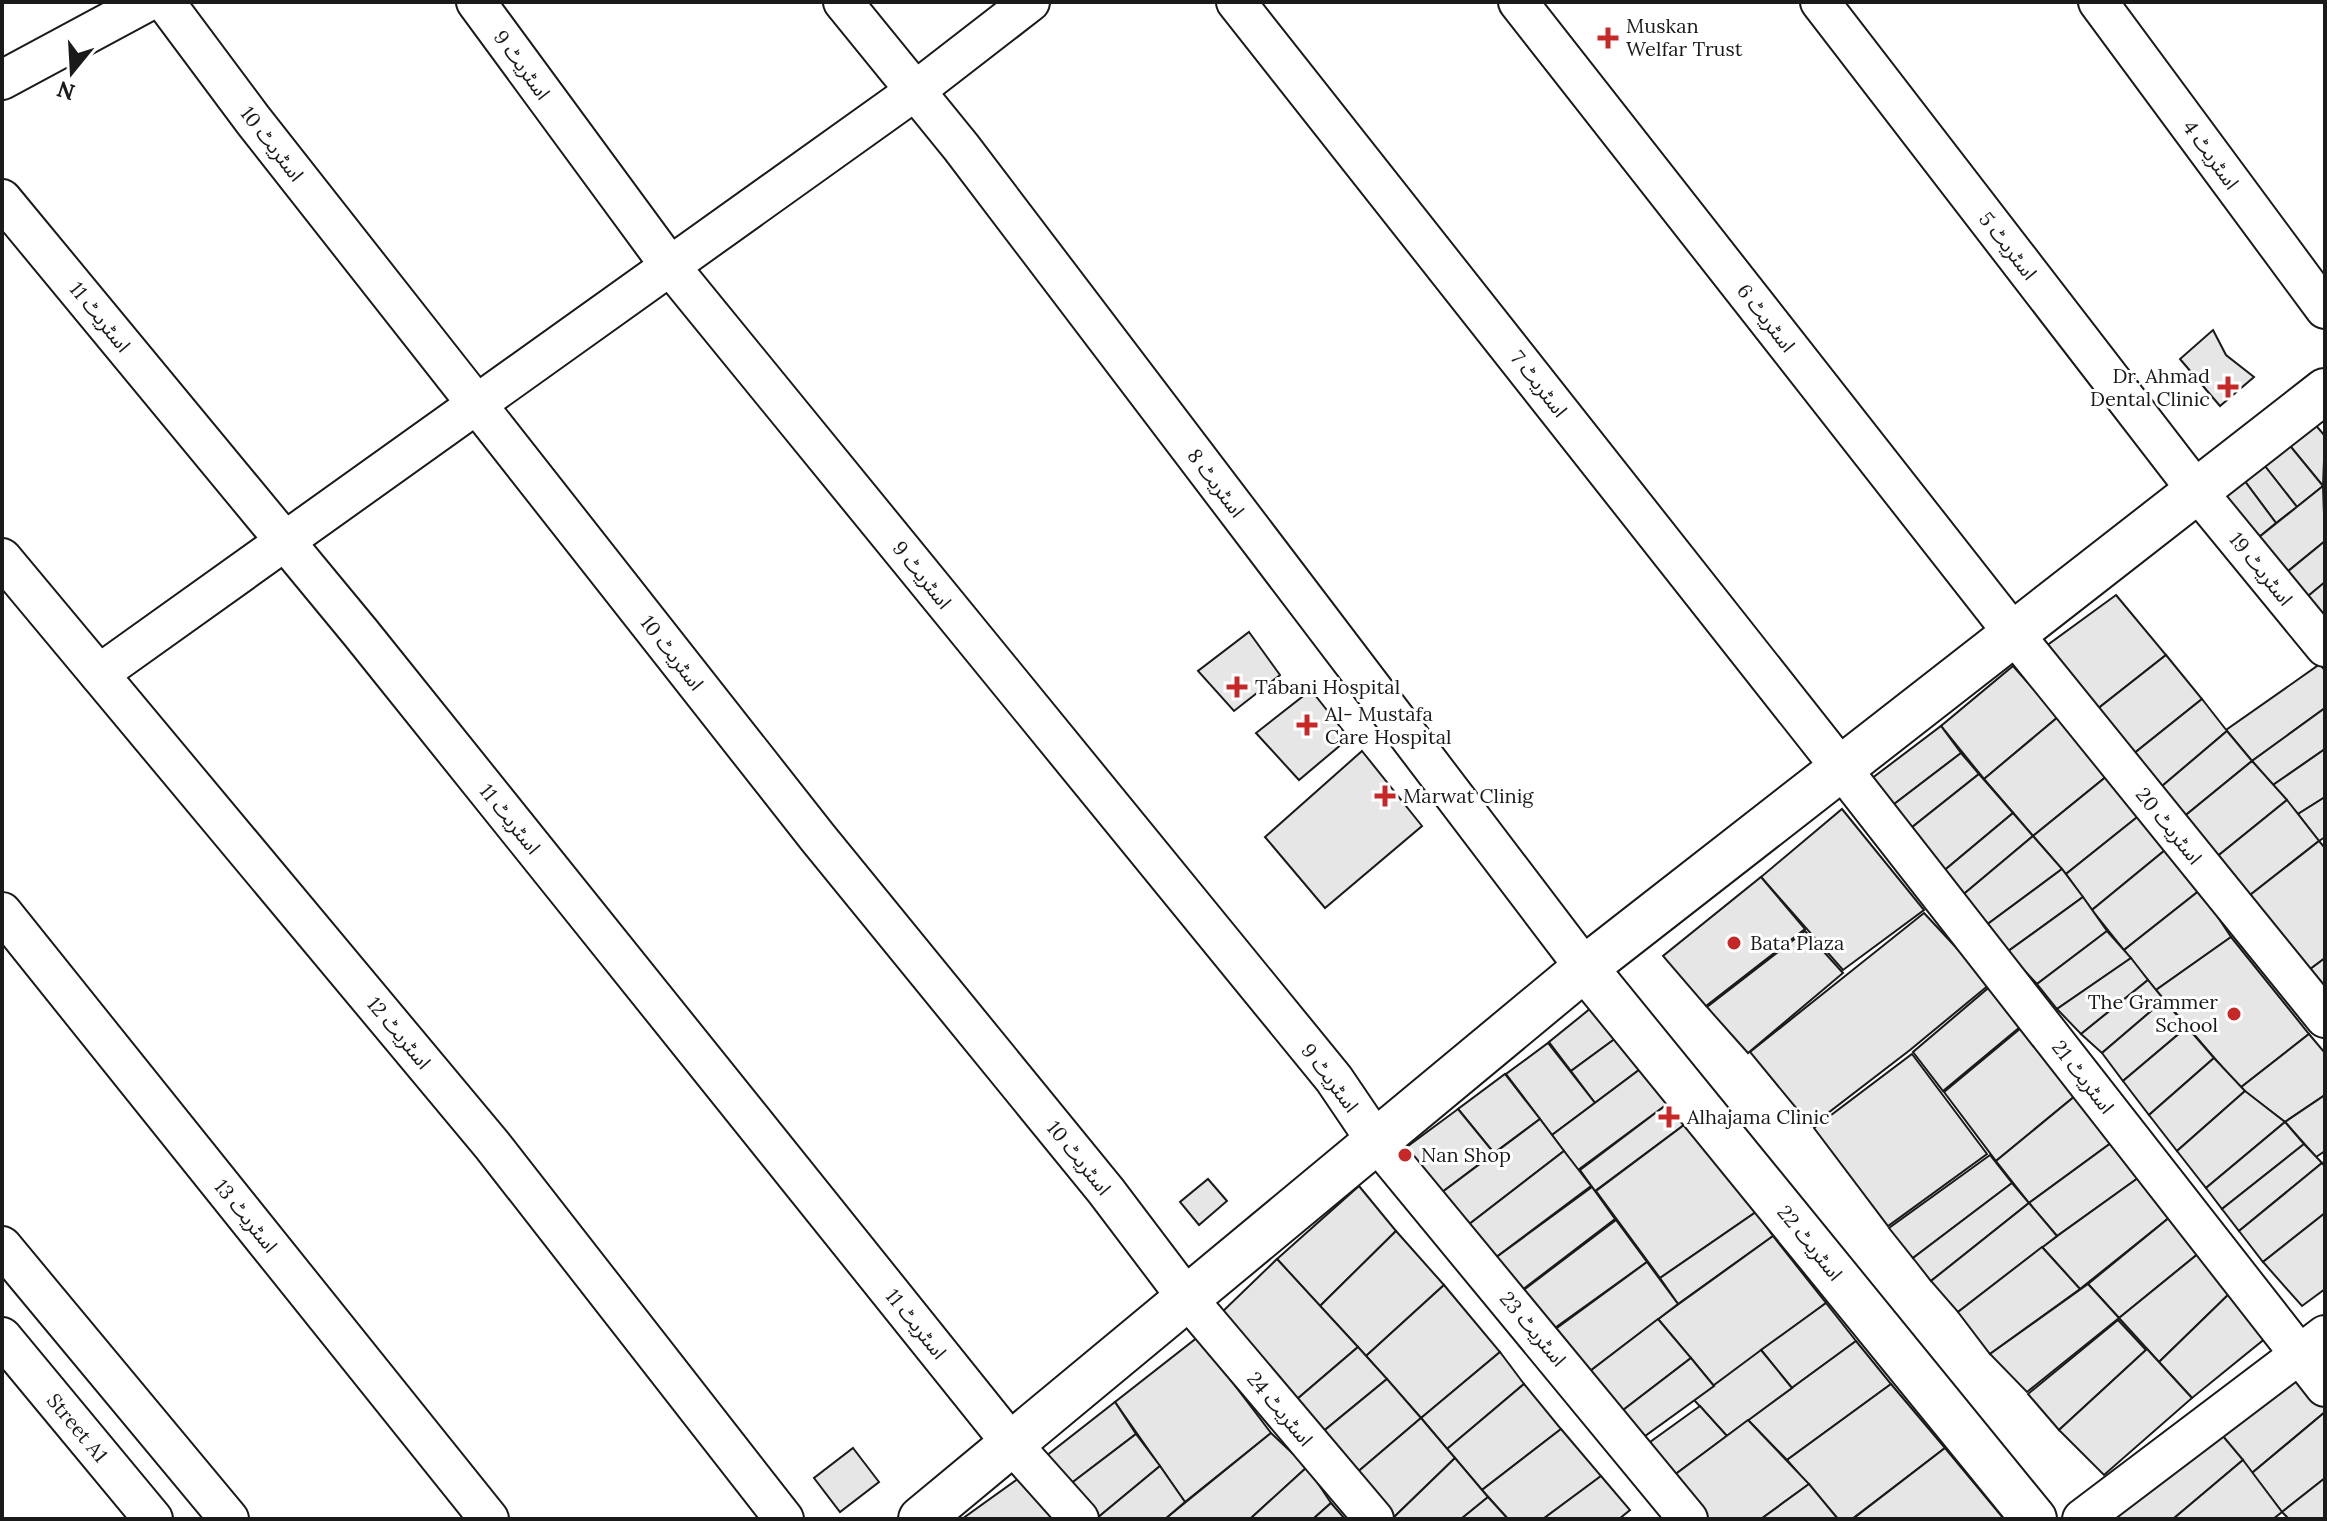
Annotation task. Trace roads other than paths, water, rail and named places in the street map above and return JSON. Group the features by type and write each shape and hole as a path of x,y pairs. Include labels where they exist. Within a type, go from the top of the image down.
{"street":[{"path":"2,80 99,13 147,2"},
{"name":"اسٹریٹ 10","path":"165,2 253,120 818,838 1106,1191 1187,1298"},
{"name":"اسٹریٹ 9","path":"476,2 670,266 1334,1079 1376,1141"},
{"name":"اسٹریٹ 8","path":"843,2 971,160 1585,968"},
{"path":"99,674 915,91 1030,2"},
{"name":"اسٹریٹ 7","path":"1236,2 1841,768"},
{"name":"اسٹریٹ 6","path":"1518,2 2014,634"},
{"name":"اسٹریٹ 5","path":"1820,2 2197,491"},
{"name":"اسٹریٹ 4","path":"2098,2 2325,309"},
{"name":"اسٹریٹ 11","path":"2,199 360,632 1012,1444 1079,1519"},
{"path":"921,1519 1585,968 2325,391"},
{"name":"اسٹریٹ 19","path":"2197,491 2325,647"},
{"name":"اسٹریٹ 12","path":"2,558 492,1145 784,1519"},
{"name":"اسٹریٹ 20","path":"2014,634 2325,1018"},
{"name":"اسٹریٹ 21","path":"1841,768 2313,1345 2325,1387"},
{"name":"اسٹریٹ 13","path":"2,912 489,1519"},
{"name":"اسٹریٹ 22","path":"1585,968 2034,1519"},
{"name":"اسٹریٹ 23","path":"1376,1141 1688,1519"},
{"path":"2,1246 229,1519"},
{"name":"اسٹریٹ 24","path":"1187,1298 1374,1519"},
{"name":"Street A1","path":"2,1337 153,1519"},
{"path":"2082,1519 2313,1345"}],"place":[{"name":"Muskan Welfar Trust","path":"1608,38"},
{"name":"Dr. Ahmad Dental Clinic","path":"2228,387"},
{"name":"Tabani Hospital","path":"1237,687"},
{"name":"Al- Mustafa Care Hospital","path":"1307,725"},
{"name":"Marwat Clinig","path":"1385,796"},
{"name":"Bata Plaza","path":"1734,943"},
{"name":"The Grammer School","path":"2234,1014"},
{"name":"Alhajama Clinic","path":"1669,1117"},
{"name":"Nan Shop","path":"1405,1155"}]}
